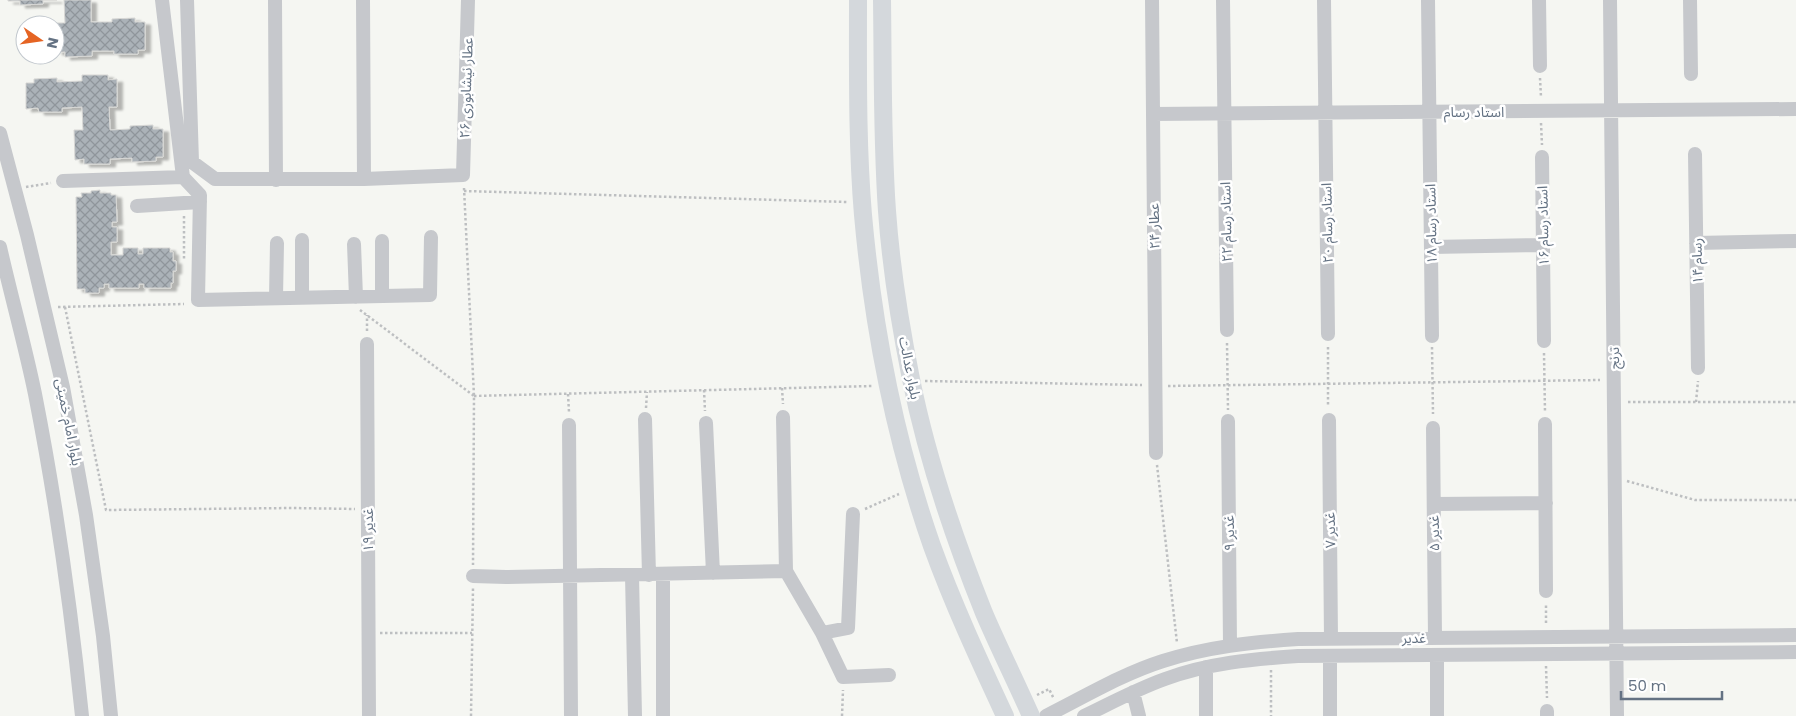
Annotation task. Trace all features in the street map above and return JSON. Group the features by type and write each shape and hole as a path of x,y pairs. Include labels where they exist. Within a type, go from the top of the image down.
{"main road":[{"name":"بلوار عدالت","path":"858,0 862,202 874,305 888,386 914,487 932,546 963,624 1005,716"},
{"name":"بلوار عدالت","path":"882,0 883,122 887,212 898,302 911,381 931,458 955,538 985,614 1032,716"}],"street":[{"path":"162,0 183,177 200,195 198,300 430,295 431,236"},
{"path":"187,0 192,162 215,179 364,179 446,174 464,175"},
{"path":"275,0 276,180"},
{"path":"363,0 364,179"},
{"name":"عطار نیشابوری ۲۶","path":"464,175 468,0"},
{"name":"عطار ۲۴","path":"1152,0 1156,453"},
{"name":"استاد رسام ۲۲","path":"1224,0 1227,330"},
{"name":"استاد رسام ۲۰","path":"1324,0 1328,334"},
{"name":"استاد رسام ۱۸","path":"1428,0 1432,336"},
{"path":"1539,0 1540,66"},
{"name":"ترنج","path":"1610,0 1617,716"},
{"path":"1690,0 1691,74"},
{"name":"استاد رسام","path":"1153,114 1796,109"},
{"name":"بلوار امام خمینی","path":"0,133 63,387 86,515 103,636 111,716"},
{"name":"رسام ۱۴","path":"1695,154 1698,368"},
{"name":"استاد رسام ۱۶","path":"1542,157 1544,340"},
{"path":"63,181 183,177"},
{"path":"137,206 200,202"},
{"path":"302,240 302,298"},
{"path":"382,241 382,296"},
{"path":"1696,243 1796,241"},
{"path":"276,243 276,298"},
{"path":"354,244 356,297"},
{"path":"1431,247 1543,246"},
{"name":"بلوار امام خمینی","path":"0,247 34,393 57,520 74,640 82,716"},
{"name":"غدیر ۱۹","path":"367,344 369,716"},
{"path":"783,417 786,571 822,633 843,677 889,675"},
{"path":"644,419 656,575 663,716"},
{"name":"غدیر ۷","path":"1329,420 1331,639"},
{"name":"غدیر ۹","path":"1228,421 1230,646"},
{"path":"706,423 713,573"},
{"path":"1545,424 1546,591"},
{"path":"569,425 571,716"},
{"name":"غدیر ۵","path":"1433,428 1435,638"},
{"path":"1434,504 1546,503"},
{"path":"822,633 848,628 853,514"},
{"path":"473,576 656,575 786,571"},
{"path":"632,575 635,716"},
{"name":"غدیر","path":"1046,716 1122,678 1161,662 1230,646 1269,641 1796,635"},
{"name":"غدیر","path":"1084,716 1167,678 1206,667 1252,659 1330,656 1796,652"},
{"path":"1437,655 1437,716"},
{"path":"1330,656 1330,716"},
{"path":"1206,667 1206,716"},
{"path":"1134,692 1139,716"}],"path":[{"path":"1540,66 1542,157"},
{"path":"464,175 474,396 471,716"},
{"path":"15,189 63,181"},
{"path":"464,190 862,202"},
{"path":"44,308 184,304"},
{"path":"65,307 106,510 293,508 368,510"},
{"path":"1227,330 1228,421"},
{"path":"1328,334 1329,420"},
{"path":"1432,336 1433,428"},
{"path":"1544,340 1545,424"},
{"path":"1696,402 1698,368"},
{"path":"911,381 1156,386 1614,380"},
{"path":"474,396 888,386"},
{"path":"704,390 706,423"},
{"path":"568,394 569,425"},
{"path":"1614,402 1796,402"},
{"path":"1156,453 1178,657"},
{"path":"1615,478 1695,500 1796,500"},
{"path":"853,514 914,487"},
{"path":"1546,591 1546,637"},
{"path":"369,633 472,633"},
{"path":"1546,654 1547,713"},
{"path":"1270,658 1271,716"},
{"path":"842,716 843,677"}],"building":[{"path":"8,0 43,0 43,4 20,5 20,1"},
{"path":"64,0 91,0 91,22 112,22 112,19 135,18 135,22 145,22 145,50 138,50 138,54 114,54 114,51 92,51 92,56 65,57"},
{"path":"82,75 108,75 108,80 117,79 117,107 109,107 110,130 130,129 130,126 153,125 153,129 163,129 163,157 156,157 156,161 132,162 132,158 110,159 110,164 84,164 84,159 75,160 74,130 83,130 82,107 62,108 62,112 39,112 38,108 26,109 26,83 34,83 34,79 57,78 57,82 82,81"},
{"path":"100,190 100,193 116,195 117,222 112,222 112,227 117,227 117,242 111,242 111,255 123,255 123,248 138,248 138,254 143,254 143,248 170,248 170,252 173,252 173,261 176,261 176,271 173,271 171,288 144,288 144,284 139,284 139,288 109,288 109,284 104,284 104,288 99,288 99,293 85,293 85,289 77,289 76,197 82,197 81,193 91,193 91,191"}]}
